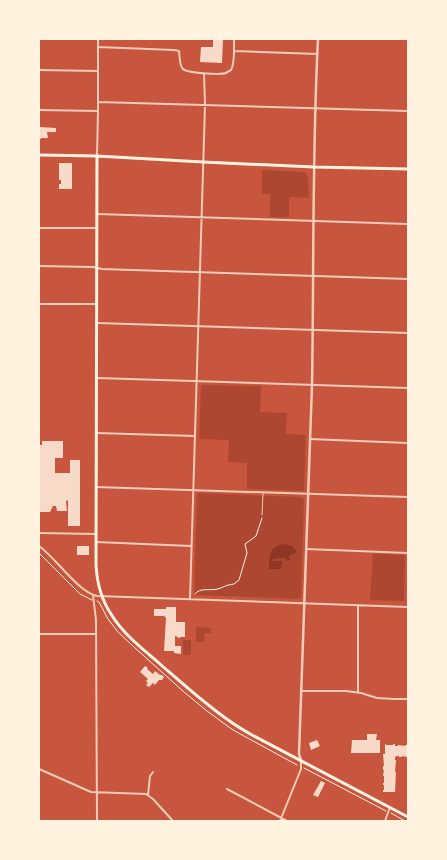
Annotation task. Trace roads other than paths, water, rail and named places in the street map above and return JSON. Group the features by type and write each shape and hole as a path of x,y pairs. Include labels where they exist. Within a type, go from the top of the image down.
{"main road":[{"path":"39,155 97,156 314,167 408,170"},
{"path":"97,156 96,542 97,574 102,596 111,615 119,626 213,710 232,723 408,817"}],"street":[{"path":"97,156 98,39"},
{"path":"98,47 179,51 180,65 185,71 224,74 232,67 234,39"},
{"path":"280,821 301,766 299,754 312,385 313,221 318,39"},
{"path":"234,51 317,54"},
{"path":"39,70 98,71"},
{"path":"190,599 204,162 204,73"},
{"path":"98,102 408,111"},
{"path":"39,110 98,111"},
{"path":"97,214 408,224"},
{"path":"39,228 97,228"},
{"path":"39,266 408,279"},
{"path":"39,304 97,304"},
{"path":"97,323 408,333"},
{"path":"97,378 408,388"},
{"path":"97,433 195,436"},
{"path":"309,439 408,443"},
{"path":"96,487 408,498"},
{"path":"39,533 96,534"},
{"path":"96,542 192,546"},
{"path":"39,545 78,585 93,595 408,607"},
{"path":"306,549 408,553"},
{"path":"408,570 408,611"},
{"path":"93,595 96,614 97,821"},
{"path":"358,605 358,692"},
{"path":"39,634 96,634"},
{"path":"302,691 346,691 358,692 377,698 408,699"},
{"path":"39,769 96,793 142,793 148,795 173,821"},
{"path":"148,795 150,776 153,772"},
{"path":"226,789 287,821"},
{"path":"385,821 390,807"}],"lane":[{"path":"262,515 263,493"}]}
